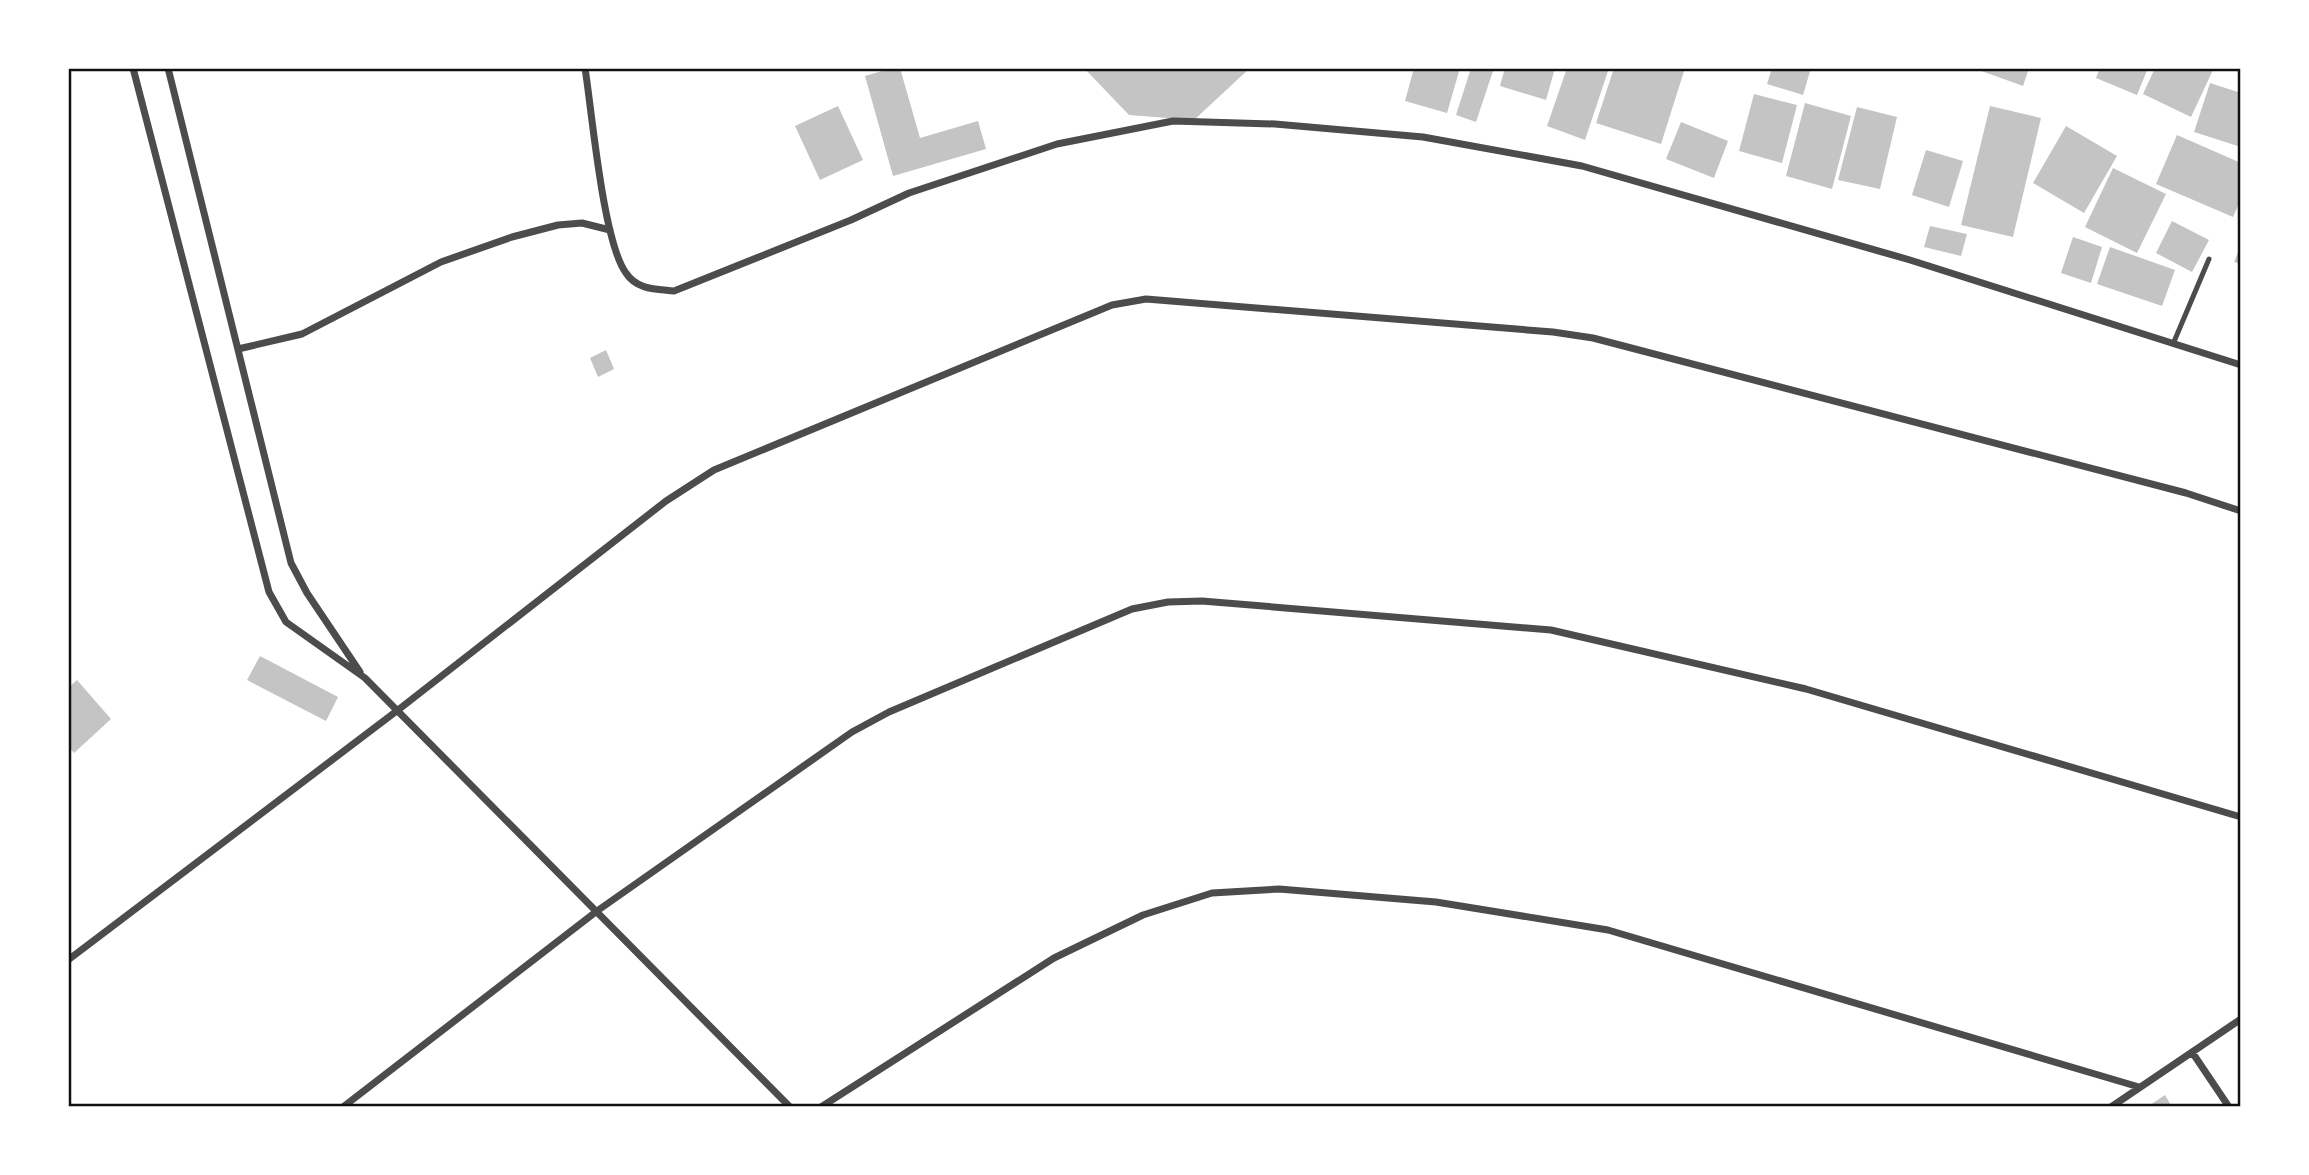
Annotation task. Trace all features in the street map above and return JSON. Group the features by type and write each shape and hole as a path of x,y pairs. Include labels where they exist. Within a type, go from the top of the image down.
{"street":[{"path":"133,68 269,592 286,622 365,678 790,1107"},
{"path":"168,68 291,563 307,593 365,678"},
{"path":"585,68 610,230 625,274 643,288 674,291 851,220 909,192 1057,144 1173,121 1275,124 1423,138 1582,166 1910,260 2241,365"},
{"path":"238,349 302,334 441,262 513,237 558,225 582,223 610,230"},
{"path":"68,960 398,710 666,501 714,470 1081,316 1146,299 1553,332 1593,338 2173,490 2241,512"},
{"path":"343,1107 597,911 852,732 889,712 1132,609 1168,602 1202,601 1434,618 1551,630 1806,689 2241,817"},
{"path":"821,1107 1054,958 1143,915 1212,893 1279,889 1449,904 1608,930 2139,1087"},
{"path":"2111,1107 2241,1019"},
{"path":"2192,1052 2229,1107"}],"lane":[{"path":"2173,344 2209,258"}],"building":[{"path":"900,68 920,138 978,121 986,149 893,176 865,76"},
{"path":"1084,68 1250,68 1194,120 1129,115"},
{"path":"1414,68 1460,68 1447,113 1405,101"},
{"path":"1471,68 1494,68 1476,122 1456,115"},
{"path":"1505,68 1555,68 1546,100 1500,86"},
{"path":"1567,68 1609,68 1585,140 1547,126"},
{"path":"1614,68 1685,68 1661,144 1596,123"},
{"path":"1772,68 1811,68 1803,95 1767,84"},
{"path":"1973,68 2029,68 2023,86"},
{"path":"2100,68 2148,68 2137,95 2096,78"},
{"path":"2155,68 2213,70 2191,117 2143,94"},
{"path":"2210,83 2241,93 2241,147 2194,132"},
{"path":"1754,94 1797,105 1782,163 1739,151"},
{"path":"1805,103 1851,116 1832,189 1786,176"},
{"path":"838,106 863,160 820,180 795,126"},
{"path":"1990,106 2041,118 2013,237 1961,225"},
{"path":"1857,107 1897,117 1880,189 1838,180"},
{"path":"1681,122 1728,141 1714,178 1666,159"},
{"path":"2066,126 2117,156 2084,213 2033,183"},
{"path":"2177,135 2241,163 2241,199 2233,217 2156,184"},
{"path":"1926,150 1963,161 1949,207 1912,195"},
{"path":"2113,168 2166,194 2137,253 2085,227"},
{"path":"2172,221 2209,240 2192,272 2156,253"},
{"path":"1930,226 1967,234 1961,256 1924,247"},
{"path":"2073,237 2102,247 2091,283 2061,273"},
{"path":"2241,245 2241,264 2234,262"},
{"path":"2110,247 2175,270 2162,306 2097,284"},
{"path":"606,350 614,369 598,377 590,358"},
{"path":"260,656 338,697 326,721 247,680"},
{"path":"77,680 111,719 74,753 68,746 68,688"},
{"path":"2165,1095 2172,1107 2147,1107"}]}
